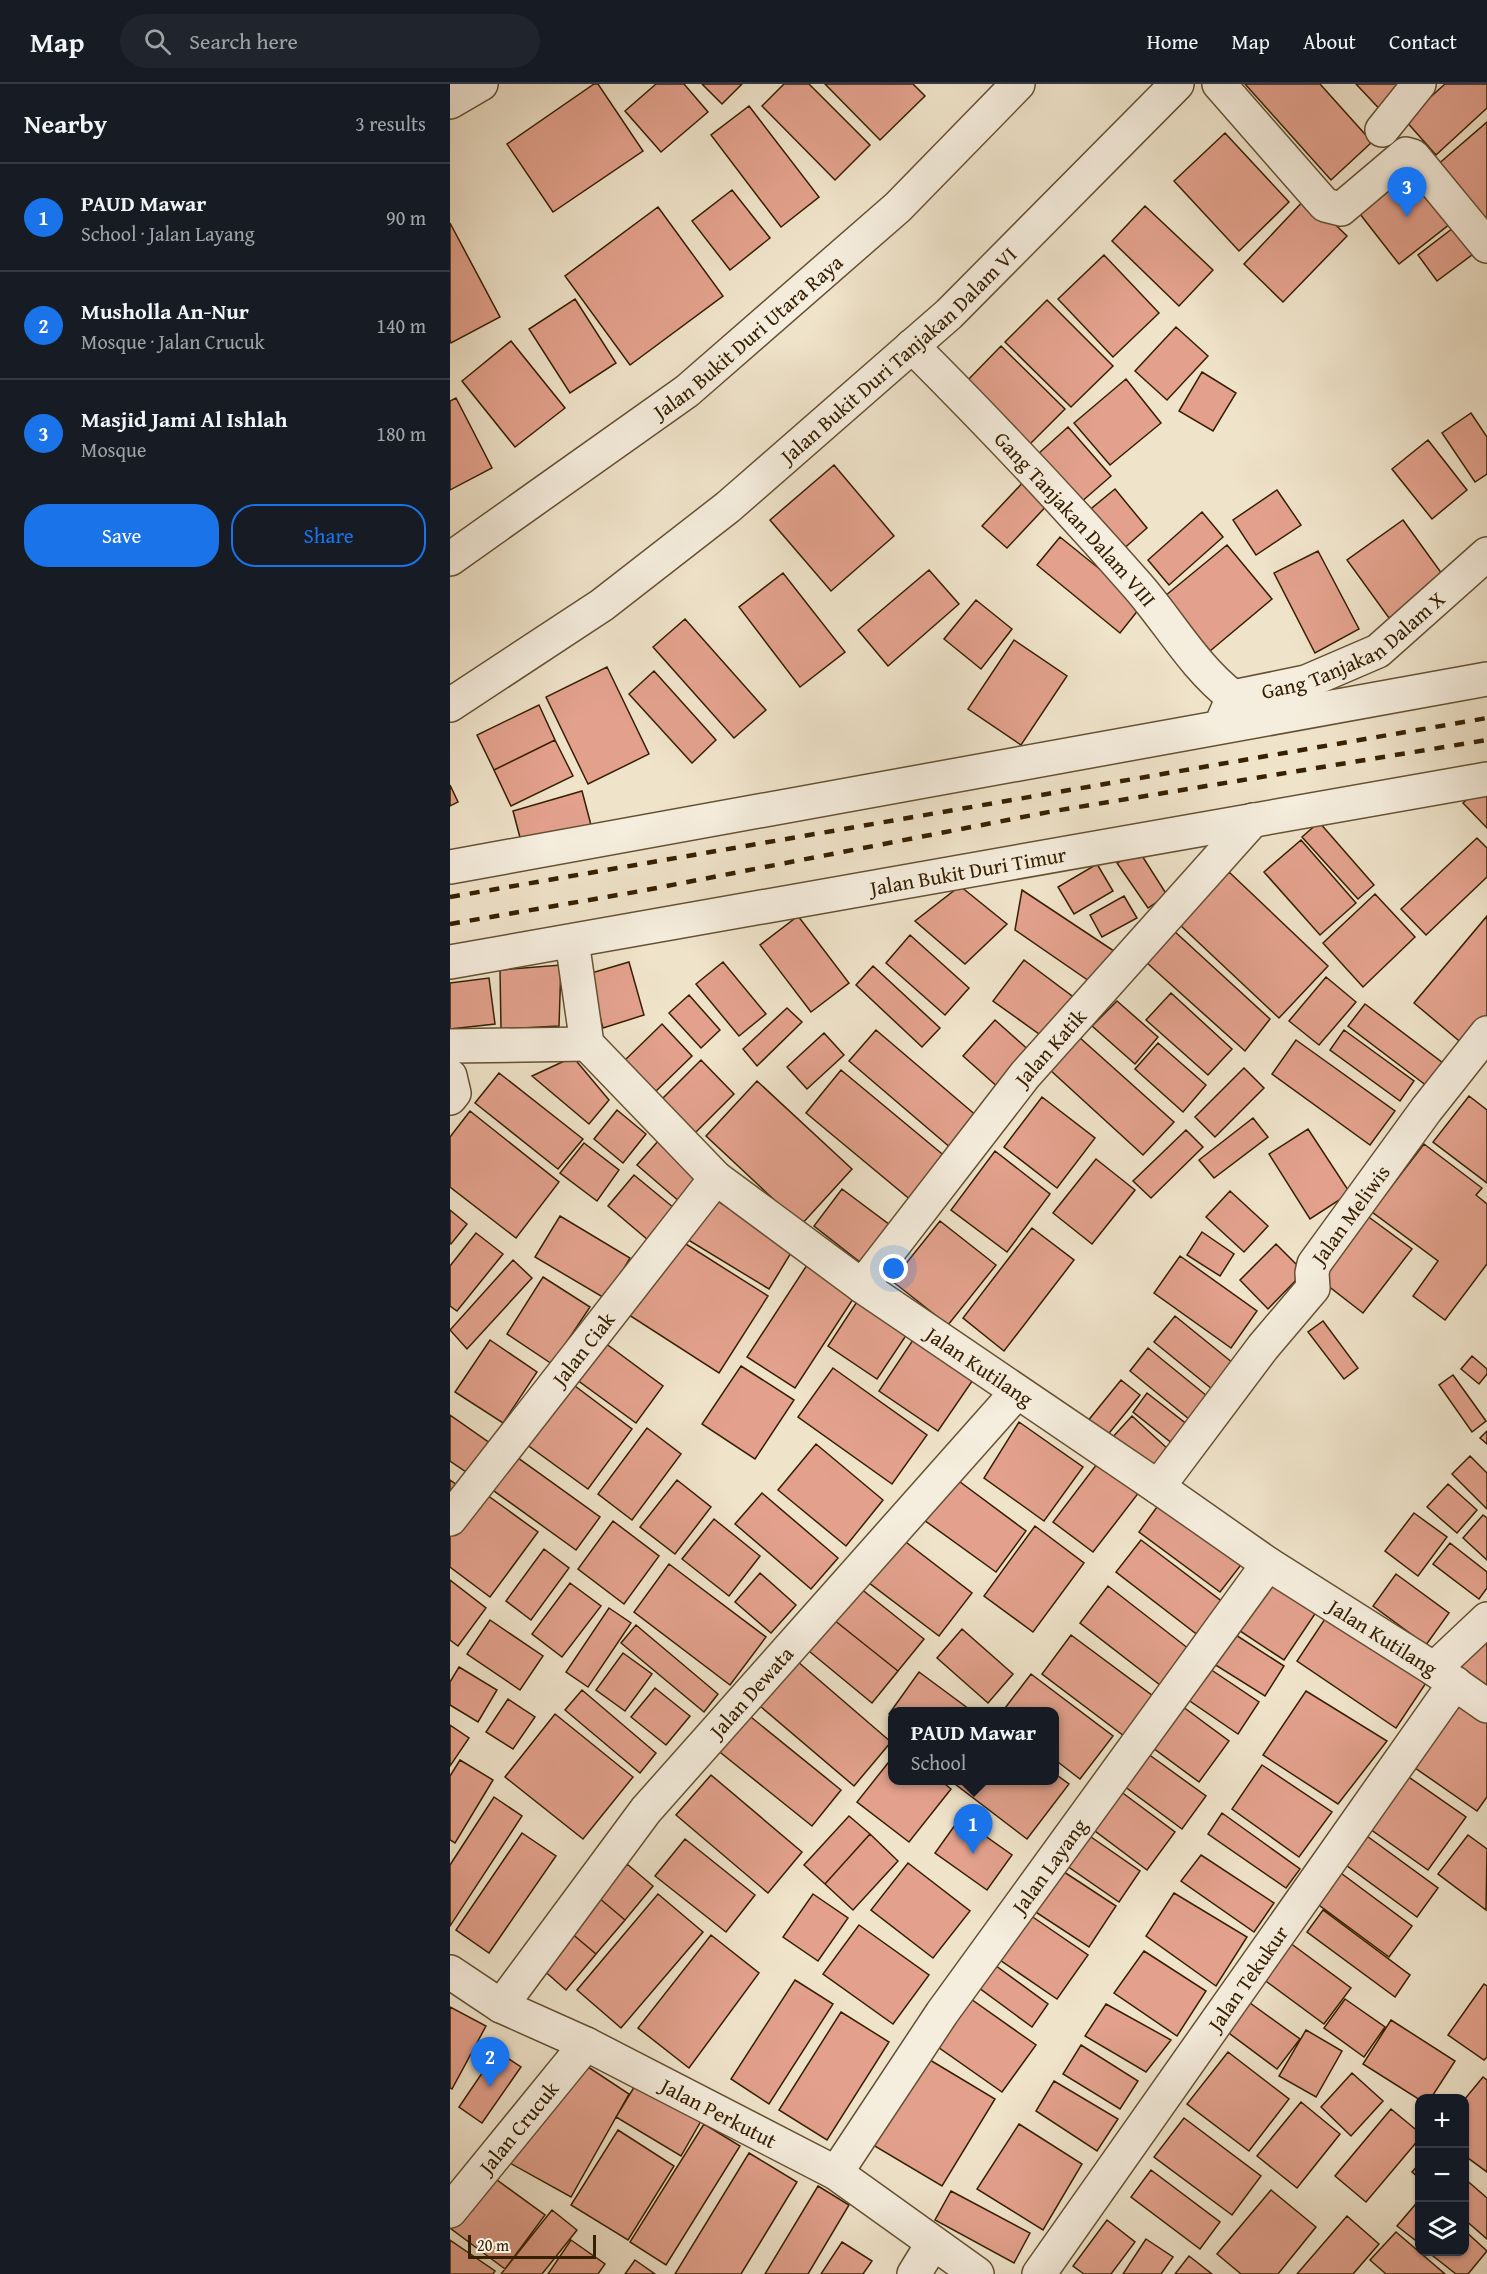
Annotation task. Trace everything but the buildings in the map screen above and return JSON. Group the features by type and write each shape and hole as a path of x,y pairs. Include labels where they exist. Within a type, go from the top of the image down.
{"street":[{"path":"450,102 481,84"},
{"name":"Jalan Bukit Duri Utara Raya","path":"450,559 687,391 898,207 1018,84"},
{"name":"Jalan Bukit Duri Tanjakan Dalam VI","path":"450,705 602,605 728,507 949,314 1177,84"},
{"path":"1220,84 1325,205 1341,210 1406,154 1413,156 1487,246"},
{"path":"1382,130 1419,84"},
{"name":"Gang Tanjakan Dalam VIII","path":"912,346 1077,517 1143,592 1211,680 1233,697"},
{"name":"Gang Tanjakan Dalam X","path":"1219,728 1233,697 1306,682 1378,651 1487,554"},
{"path":"450,867 1487,680"},
{"name":"Jalan Bukit Duri Timur","path":"450,962 1487,779"},
{"name":"Jalan Katik","path":"862,1286 1025,1075 1253,820"},
{"path":"450,1046 587,1044 572,941"},
{"name":"Jalan Meliwis","path":"1158,1486 1263,1347 1313,1288 1314,1264 1426,1110 1487,1033"},
{"name":"Jalan Kutilang","path":"587,1044 716,1178 862,1286 1158,1486 1268,1564 1487,1706"},
{"path":"450,1076 454,1093 450,1098"},
{"name":"Jalan Ciak","path":"450,1520 716,1178"},
{"name":"Jalan Dewata","path":"501,2006 646,1810 1017,1392"},
{"name":"Jalan Layang","path":"836,2173 942,2013 1268,1564"},
{"name":"Jalan Tekukur","path":"1039,2274 1444,1676 1487,1619"},
{"name":"Jalan Perkutut","path":"450,1972 501,2006 586,2044 836,2173 977,2274"},
{"name":"Jalan Crucuk","path":"450,2211 586,2044"},
{"path":"914,2274 933,2243"}],"railway":[{"path":"450,897 1487,718"},
{"path":"450,924 641,891 1054,811 1487,740"}],"place":[{"name":"Masjid Jami Al Ishlah","path":"1407,217"},
{"name":"PAUD Mawar","path":"973,1854"},
{"name":"Musholla An-Nur","path":"490,2087"}]}
